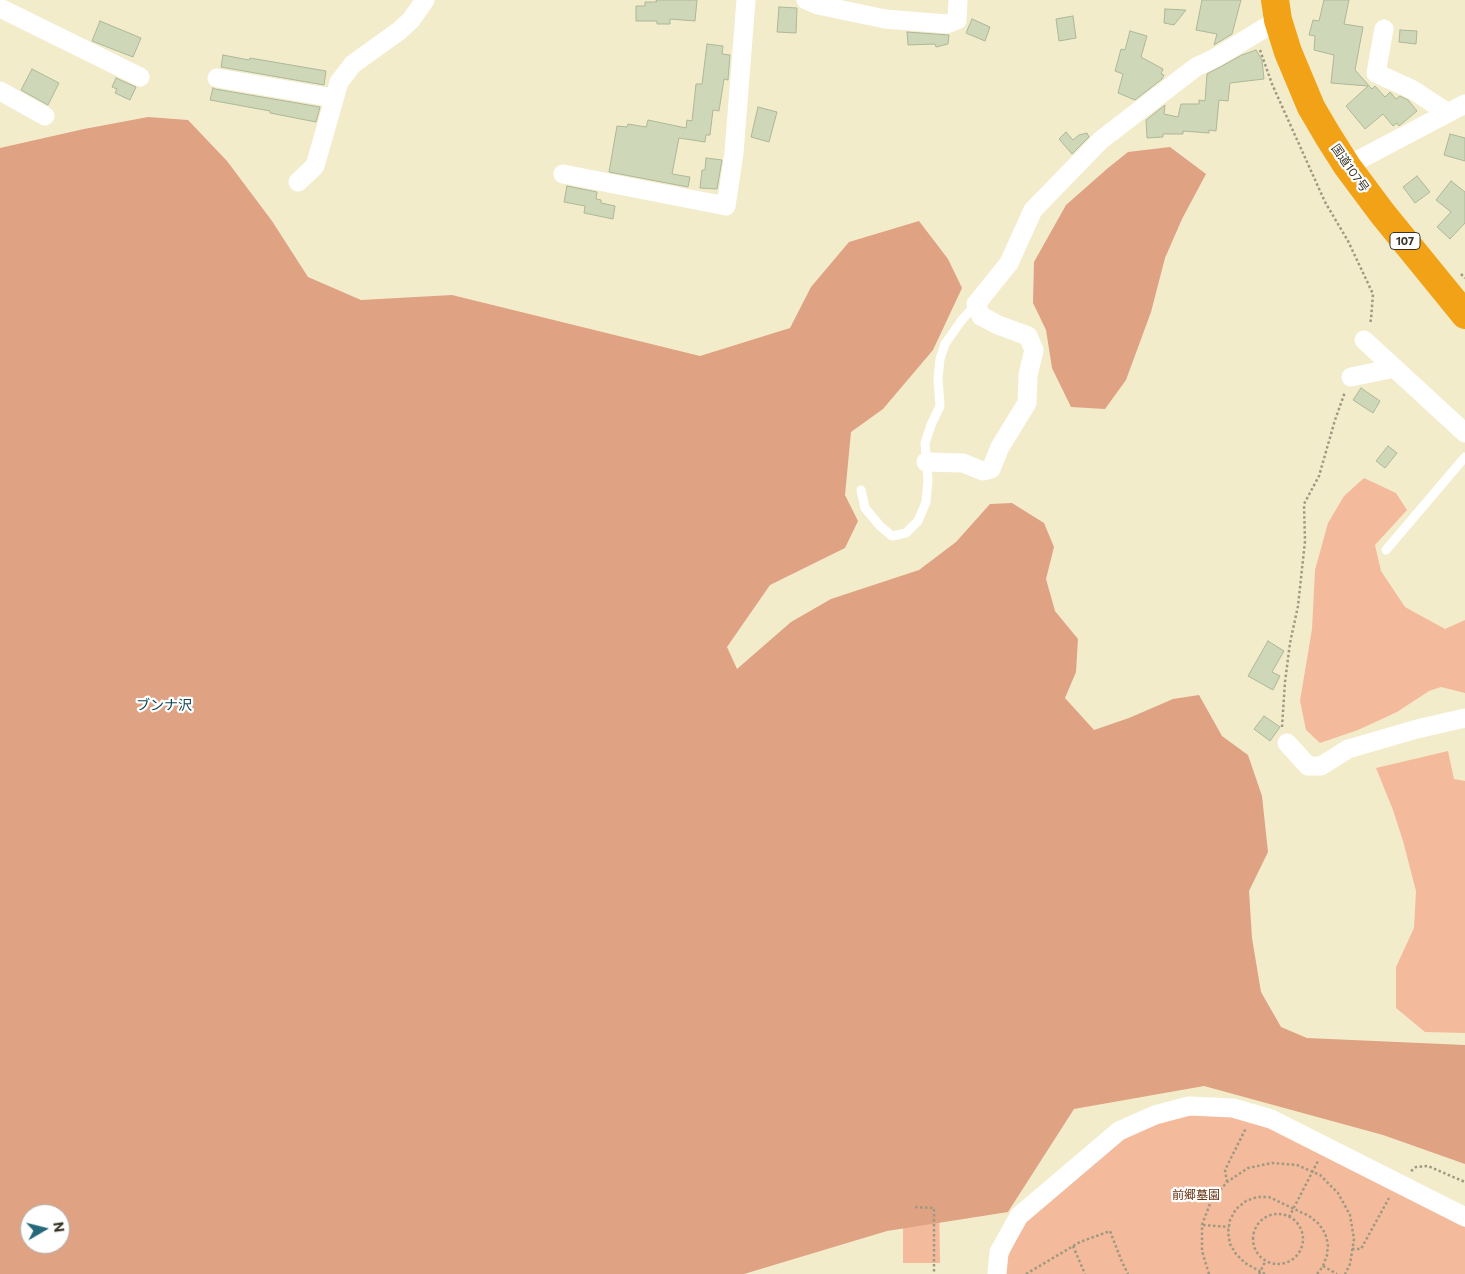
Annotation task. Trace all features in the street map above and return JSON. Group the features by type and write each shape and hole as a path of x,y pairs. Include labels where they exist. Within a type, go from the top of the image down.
{"highway":[{"name":"国道107号","path":"1270,18 1288,52 1311,107 1347,166 1382,213 1465,315"}],"street":[{"path":"298,182 315,166 338,82 354,64 411,20 425,0"},
{"path":"563,174 726,206 734,153 746,0"},
{"path":"806,0 818,5 885,19 947,24 957,20 958,0"},
{"path":"0,8 140,77"},
{"path":"926,462 963,463 983,471 991,470 1000,447 1027,404 1028,375 1034,350 1028,336 998,325 981,316 976,304 1009,263 1033,210 1101,140 1196,67 1215,58 1270,18"},
{"path":"1384,28 1376,73 1414,90 1448,112"},
{"path":"217,78 334,98"},
{"path":"0,91 45,116"},
{"path":"1347,166 1465,104"},
{"path":"1364,340 1465,433"},
{"path":"1351,377 1395,368"},
{"path":"1287,743 1308,766 1322,766 1348,749 1465,718"},
{"path":"997,1274 999,1252 1019,1216 1120,1131 1155,1115 1189,1106 1233,1108 1271,1119 1465,1217"}],"lane":[{"path":"861,490 865,508 880,526 892,536 906,533 918,521 926,502 928,480 924,443 930,425 940,406 938,378 944,344 961,320 976,304"},
{"path":"1386,550 1465,457"}],"path":[{"path":"1270,18 1272,84 1325,202 1348,241 1373,294 1371,319 1364,340"},
{"path":"1287,743 1282,734 1285,682 1290,643 1298,606 1305,541 1304,504 1319,476 1335,420 1351,377"},
{"path":"1227,1182 1226,1170 1253,1114"},
{"path":"1289,1217 1326,1146"},
{"path":"1210,1274 1202,1251 1202,1225 1211,1201 1227,1182 1248,1168 1272,1163 1297,1165 1320,1175 1338,1192 1350,1215 1354,1239 1350,1264 1345,1274"},
{"path":"1265,1274 1244,1263 1236,1254 1230,1244 1228,1232 1230,1220 1236,1209 1246,1201 1257,1197 1269,1197 1294,1208 1319,1224 1325,1233 1328,1244 1328,1256 1317,1274"},
{"path":"915,1207 934,1208 934,1274"},
{"path":"1281,1214 1289,1217 1300,1228 1302,1244 1300,1251 1295,1258 1288,1262 1273,1264 1266,1261 1259,1256 1254,1248 1254,1232 1258,1224 1264,1218 1272,1215 1281,1214"},
{"path":"1202,1225 1229,1227"},
{"path":"1026,1274 1080,1242 1110,1231 1128,1274"},
{"path":"1073,1246 1086,1274"},
{"path":"1260,1273 1266,1261"},
{"path":"1323,1266 1338,1274"}],"green space":[{"path":"1364,478 1396,493 1407,510 1375,545 1381,571 1405,607 1445,629 1465,620 1465,693 1441,687 1429,691 1397,712 1358,730 1320,743 1306,730 1300,701 1312,629 1315,570 1328,523 1344,496"},
{"path":"1448,751 1454,779 1465,781 1465,1033 1425,1032 1396,1008 1396,967 1414,928 1416,891 1393,810 1376,768"},
{"name":"前郷墓園","path":"1186,1115 1226,1115 1274,1128 1465,1227 1465,1274 1004,1274 1008,1257 1021,1227 1106,1149 1146,1127"},
{"path":"903,1193 939,1193 940,1263 903,1263"}],"shaded area":[{"path":"148,117 188,120 227,161 272,221 308,277 361,300 452,295 700,356 790,328 811,287 849,242 919,221 948,259 962,288 933,350 883,409 851,432 845,495 858,521 845,548 770,585 727,647 737,669 791,622 831,599 919,570 956,542 990,504 1012,503 1044,523 1054,547 1046,579 1055,611 1078,639 1076,672 1065,698 1094,730 1129,718 1173,699 1199,695 1222,736 1248,755 1262,796 1268,852 1249,891 1252,938 1261,992 1281,1027 1307,1038 1465,1045 1465,1164 1383,1135 1204,1086 1074,1109 1008,1212 887,1231 744,1274 0,1274 0,148"},
{"path":"1170,147 1206,174 1182,219 1165,258 1151,312 1126,380 1105,409 1071,407 1052,368 1046,330 1033,303 1034,262 1066,205 1108,168 1128,152"}],"building":[{"path":"656,0 697,0 695,21 670,19 670,24 657,24 657,21 636,21 636,6 645,6 645,2 657,2"},
{"path":"1202,0 1241,0 1232,34 1214,45 1217,34 1196,30"},
{"path":"1324,0 1349,0 1344,24 1363,27 1355,70 1372,89 1375,86 1385,97 1390,92 1396,99 1400,96 1408,100 1417,111 1399,126 1397,123 1393,126 1383,114 1365,129 1346,106 1368,86 1331,83 1334,55 1314,50 1315,36 1309,35 1313,20 1319,21"},
{"path":"779,7 797,8 796,33 777,32"},
{"path":"1165,9 1186,10 1174,25 1164,23"},
{"path":"1073,16 1076,38 1059,41 1056,19"},
{"path":"972,19 990,27 985,41 966,33"},
{"path":"100,21 141,38 133,57 92,41"},
{"path":"1400,30 1417,31 1416,44 1399,42"},
{"path":"1130,31 1147,36 1141,57 1163,69 1161,74 1164,75 1162,79 1135,100 1118,93 1123,74 1115,71 1121,49 1125,50"},
{"path":"907,32 949,35 948,44 936,47 935,44 908,45"},
{"path":"707,44 723,46 722,54 730,55 728,80 724,79 719,111 713,110 710,135 706,135 705,142 679,138 672,174 690,177 688,187 609,172 617,126 627,127 628,124 646,127 648,120 686,128 687,120 692,121 696,84 702,84"},
{"path":"1256,50 1262,60 1264,79 1230,83 1228,101 1219,100 1216,131 1209,130 1209,133 1183,131 1183,134 1163,134 1163,137 1147,138 1146,120 1165,105 1164,114 1178,117 1181,104 1199,104 1199,100 1205,101 1207,74 1242,55"},
{"path":"223,55 326,71 324,85 221,67"},
{"path":"32,69 59,83 48,105 21,90"},
{"path":"116,78 136,87 130,100 115,93 117,89 112,87"},
{"path":"213,88 320,107 316,122 210,100"},
{"path":"758,107 777,112 769,142 751,137"},
{"path":"1066,132 1073,140 1079,135 1087,133 1089,137 1072,154 1059,139"},
{"path":"1450,134 1465,138 1465,161 1444,155"},
{"path":"706,158 722,160 717,189 700,188 702,170 705,170"},
{"path":"1417,176 1430,192 1415,203 1403,187"},
{"path":"1451,181 1465,192 1465,223 1450,239 1437,227 1451,212 1436,200"},
{"path":"567,186 597,192 596,199 601,200 601,203 615,206 613,219 584,213 585,206 564,202"},
{"path":"1361,388 1380,401 1373,413 1353,400"},
{"path":"1388,446 1397,453 1385,468 1376,461"},
{"path":"1268,641 1284,651 1272,672 1280,676 1273,690 1248,676"},
{"path":"1264,716 1280,727 1270,741 1254,729"}],"district":[{"name":"ブンナ沢","path":"164,705"}]}
